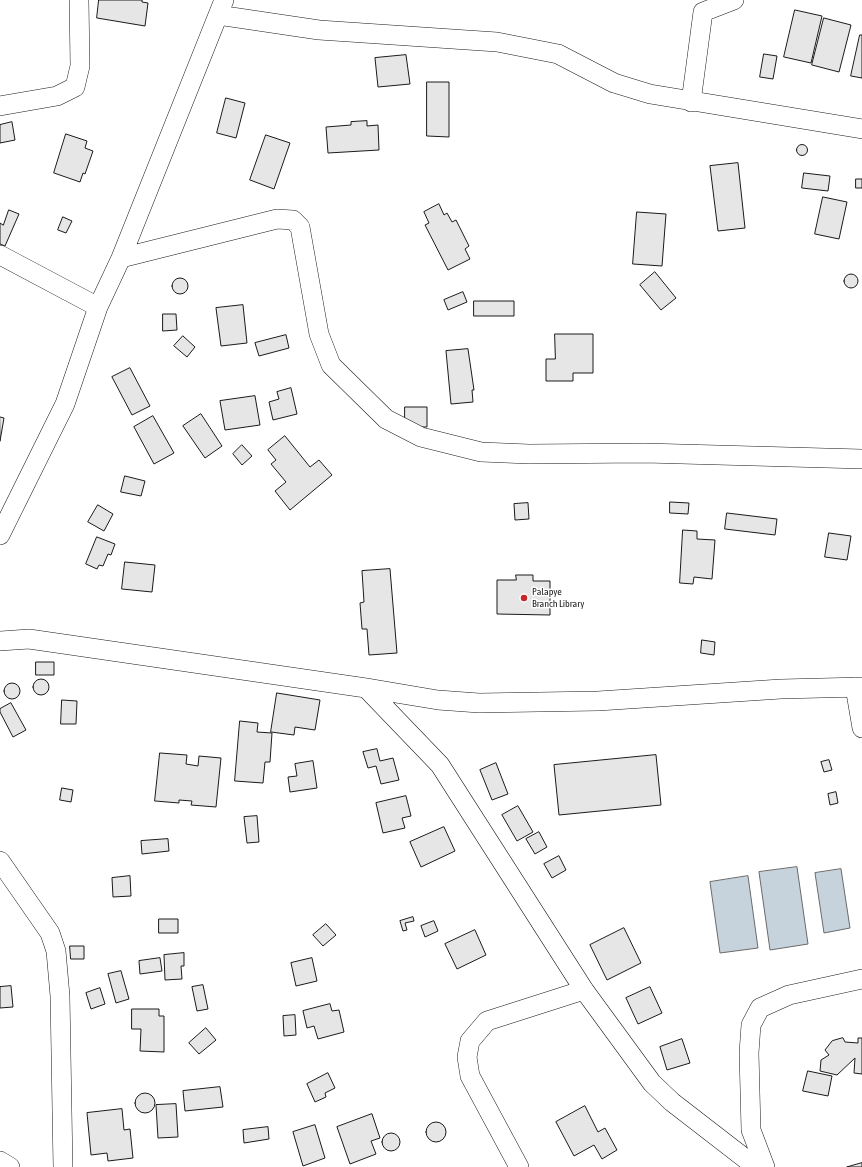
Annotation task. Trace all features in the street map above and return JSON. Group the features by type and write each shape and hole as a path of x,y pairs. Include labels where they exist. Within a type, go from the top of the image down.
{"street":[{"path":"0,106 57,96 75,87 80,66 79,0"},
{"path":"691,102 703,12 734,0"},
{"path":"0,535 65,404 98,308 122,258 221,8 319,30 497,42 558,54 614,83 650,94 691,102 862,129"},
{"path":"122,258 277,219 293,220 300,227 319,334 331,365 386,419 421,437 481,452 528,454 645,453 862,458"},
{"path":"0,255 98,308"},
{"path":"0,641 29,639 366,688 438,700 479,703 598,701 781,689 858,687 862,728"},
{"path":"366,688 440,765 584,990 652,1083 672,1102 756,1167"},
{"path":"0,861 50,933 56,951 60,996 63,1167"},
{"path":"765,1167 751,1130 750,1025 760,1008 789,995 862,979"},
{"path":"519,1167 470,1076 468,1057 470,1041 487,1021 584,990"},
{"path":"0,1161 10,1167"}],"shaded area":[{"path":"797,867 808,944 770,950 759,872"},
{"path":"841,869 850,928 824,933 815,873"},
{"path":"748,876 758,948 720,953 710,882"}],"building":[{"path":"99,0 142,0 142,2 148,3 145,26 97,18"},
{"path":"795,10 822,16 811,63 784,57"},
{"path":"824,18 851,25 839,72 812,65"},
{"path":"860,35 862,35 862,78 851,76"},
{"path":"764,54 777,56 773,79 760,77"},
{"path":"406,55 410,84 378,87 375,58"},
{"path":"427,82 449,82 449,137 427,136"},
{"path":"226,98 245,103 236,138 217,133"},
{"path":"367,121 367,126 378,125 379,150 328,153 326,127 351,125 351,122"},
{"path":"12,122 15,140 0,143 0,125"},
{"path":"66,134 87,141 85,148 93,151 85,174 83,173 80,182 54,173"},
{"path":"266,135 290,143 274,189 250,180"},
{"path":"800,145 804,145 806,146 806,154 800,155 797,152 797,148"},
{"path":"738,163 745,228 718,231 710,166"},
{"path":"804,173 830,176 828,191 802,188"},
{"path":"856,179 862,179 862,188 856,188"},
{"path":"823,197 847,202 839,239 815,234"},
{"path":"439,204 444,215 447,213 452,222 456,220 469,246 465,249 470,259 448,270 425,225 429,223 424,212"},
{"path":"9,210 19,214 5,246 0,244 0,223 3,225"},
{"path":"637,212 666,214 662,266 633,264"},
{"path":"63,217 72,221 66,233 58,230"},
{"path":"655,272 676,298 661,310 640,285"},
{"path":"848,274 854,274 858,278 858,284 854,288 848,288 844,284 844,278"},
{"path":"177,278 183,278 188,283 186,292 183,294 177,294 172,289 172,283"},
{"path":"463,292 467,302 448,310 444,300"},
{"path":"474,301 514,301 514,316 474,316"},
{"path":"243,305 247,343 221,346 216,308"},
{"path":"163,314 176,314 177,330 163,331"},
{"path":"555,334 593,334 593,373 573,373 573,381 546,381 546,359 555,359"},
{"path":"286,335 289,348 259,356 255,343"},
{"path":"183,336 195,347 187,357 174,346"},
{"path":"468,349 474,390 472,390 473,402 451,404 446,351"},
{"path":"130,368 150,406 132,415 112,377"},
{"path":"291,388 297,414 273,420 269,402 279,399 277,392"},
{"path":"255,396 260,425 225,430 220,401"},
{"path":"405,407 427,407 427,427 405,427"},
{"path":"201,414 222,446 205,458 183,426"},
{"path":"153,416 174,453 154,464 134,427"},
{"path":"0,417 4,418 0,441"},
{"path":"285,436 310,467 319,460 332,475 290,510 275,491 286,482 271,464 276,460 268,450"},
{"path":"242,445 252,456 242,465 233,454"},
{"path":"125,476 145,481 141,496 121,492"},
{"path":"670,502 689,503 688,514 670,513"},
{"path":"528,503 529,519 515,520 514,504"},
{"path":"98,505 113,514 104,531 88,522"},
{"path":"727,513 777,519 775,535 725,529"},
{"path":"683,530 697,531 697,539 715,540 712,579 694,577 693,584 680,583"},
{"path":"829,533 851,536 847,560 825,557"},
{"path":"97,537 115,544 111,555 108,554 103,566 99,565 97,569 86,564"},
{"path":"125,562 155,565 152,592 122,589"},
{"path":"390,569 397,653 369,655 367,629 362,629 360,603 364,602 362,571"},
{"name":"Palapye Branch Library","path":"516,575 533,575 533,581 550,581 550,615 497,614 497,580 516,580"},
{"path":"702,640 715,642 714,655 701,653"},
{"path":"36,662 54,662 54,675 36,675"},
{"path":"41,679 47,681 49,687 47,693 41,695 35,693 33,687 35,681"},
{"path":"12,683 19,688 20,691 15,698 12,699 5,694 4,691 9,684"},
{"path":"277,693 320,700 315,730 295,727 294,735 271,732"},
{"path":"62,700 77,701 76,724 61,724"},
{"path":"11,703 26,730 13,737 0,712 0,709"},
{"path":"240,721 258,723 257,732 272,733 270,762 265,762 263,783 235,781"},
{"path":"377,749 380,761 393,758 399,780 381,784 376,766 368,768 363,752"},
{"path":"160,753 187,755 186,764 198,766 199,756 221,758 216,807 191,805 192,801 179,800 179,803 155,801"},
{"path":"656,755 661,805 559,815 554,765"},
{"path":"829,760 832,770 824,772 821,762"},
{"path":"313,761 317,788 290,792 288,777 297,776 295,764"},
{"path":"496,763 508,794 492,800 480,770"},
{"path":"62,788 73,790 71,802 60,800"},
{"path":"836,792 838,803 830,805 828,794"},
{"path":"406,796 411,816 402,818 405,828 383,833 376,803"},
{"path":"518,806 533,832 517,841 502,815"},
{"path":"257,816 259,842 247,843 244,817"},
{"path":"444,827 455,851 421,867 410,842"},
{"path":"539,832 547,847 535,854 526,839"},
{"path":"168,839 169,851 142,854 141,841"},
{"path":"559,856 566,870 552,878 544,864"},
{"path":"130,876 131,896 113,897 112,878"},
{"path":"413,917 414,921 405,923 407,930 403,931 400,921"},
{"path":"159,919 178,919 178,933 159,933"},
{"path":"434,921 438,931 425,937 421,926"},
{"path":"326,924 336,935 323,946 313,935"},
{"path":"624,928 641,963 607,980 590,945"},
{"path":"475,930 486,955 457,969 445,944"},
{"path":"70,946 84,946 84,959 71,959"},
{"path":"184,953 184,966 181,966 182,979 165,980 164,955"},
{"path":"160,958 162,971 140,974 139,961"},
{"path":"312,958 317,981 296,986 291,963"},
{"path":"121,971 129,999 116,1003 108,974"},
{"path":"203,985 208,1009 197,1011 192,987"},
{"path":"11,986 13,1007 0,1008 0,987"},
{"path":"650,987 662,1013 638,1024 626,998"},
{"path":"100,988 105,1004 91,1009 86,993"},
{"path":"330,1004 332,1011 339,1010 344,1032 318,1039 314,1026 307,1028 303,1011"},
{"path":"132,1009 159,1009 159,1016 164,1016 164,1052 140,1051 141,1029 132,1029"},
{"path":"295,1015 296,1035 284,1036 283,1016"},
{"path":"206,1028 216,1040 199,1054 189,1043"},
{"path":"843,1038 845,1042 858,1043 858,1038 862,1038 862,1074 854,1073 855,1058 837,1075 820,1071 821,1060 829,1055 825,1050 832,1041"},
{"path":"682,1039 690,1063 667,1070 660,1047"},
{"path":"808,1071 832,1076 828,1096 803,1091"},
{"path":"328,1073 335,1088 325,1093 326,1097 315,1102 307,1084"},
{"path":"220,1087 223,1107 185,1111 183,1091"},
{"path":"145,1093 152,1096 155,1103 152,1110 145,1113 138,1110 135,1103 138,1096"},
{"path":"176,1104 178,1137 158,1138 156,1105"},
{"path":"585,1106 598,1132 605,1128 617,1150 602,1159 594,1145 574,1156 556,1122"},
{"path":"122,1109 124,1130 130,1129 133,1158 108,1161 107,1153 91,1155 87,1113"},
{"path":"372,1114 380,1138 371,1141 376,1154 350,1164 337,1127"},
{"path":"432,1122 440,1122 446,1128 446,1136 440,1142 432,1142 426,1136 426,1128"},
{"path":"315,1125 325,1158 303,1166 293,1132"},
{"path":"268,1127 269,1139 244,1143 243,1130"},
{"path":"387,1133 395,1133 400,1138 398,1149 395,1151 387,1151 382,1146 382,1138"},
{"path":"862,1163 862,1167 847,1167"}],"place":[{"name":"Palapye Branch Library","path":"524,598"}]}
